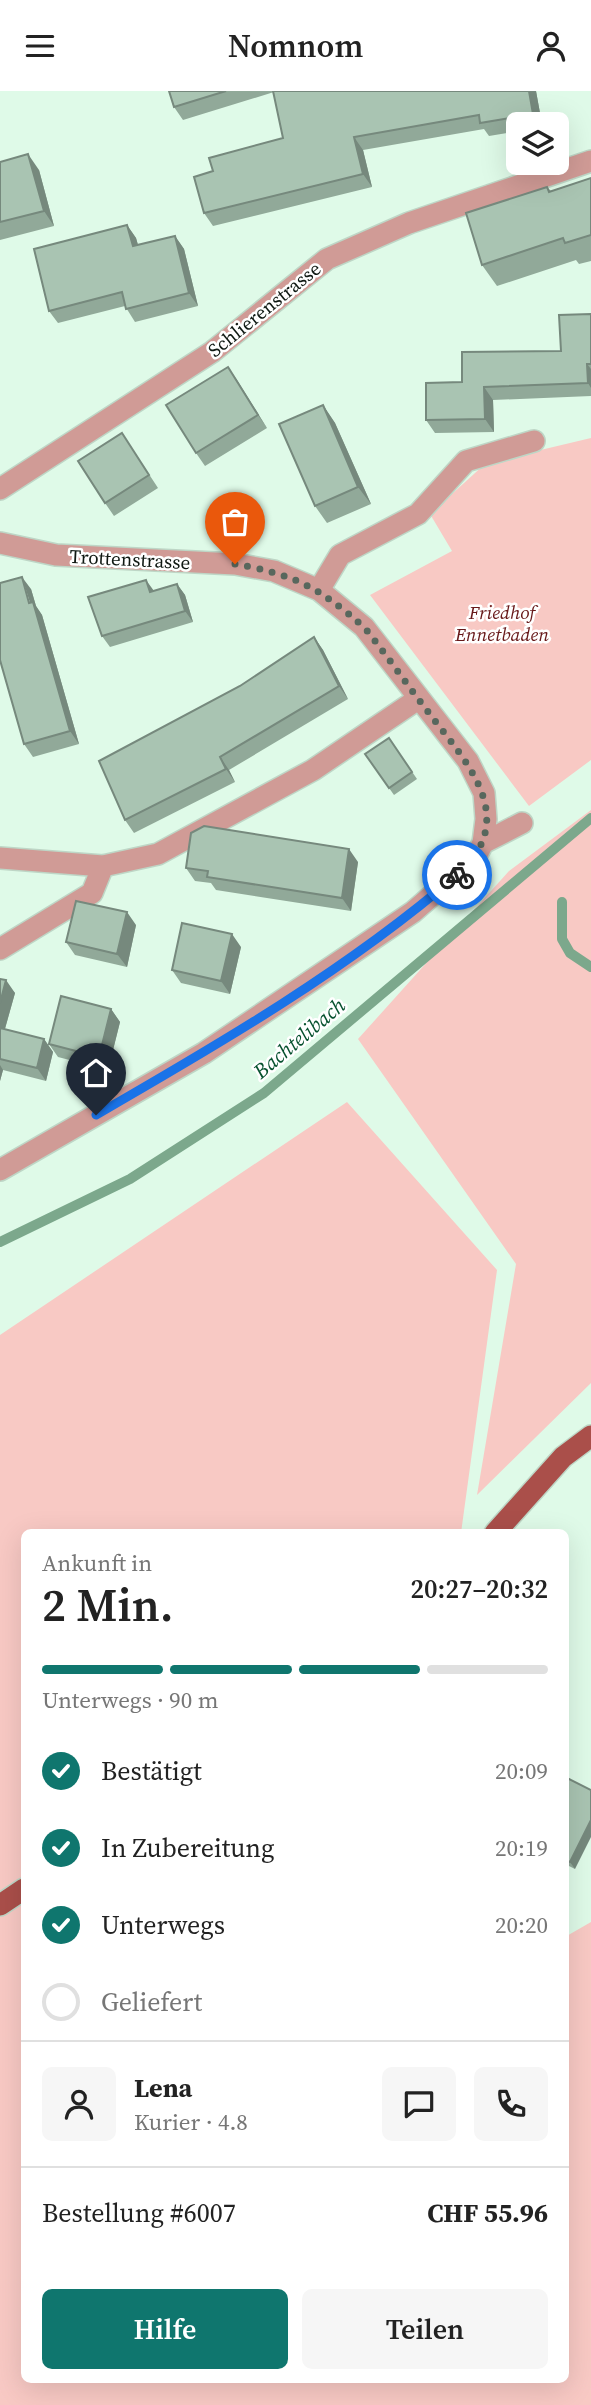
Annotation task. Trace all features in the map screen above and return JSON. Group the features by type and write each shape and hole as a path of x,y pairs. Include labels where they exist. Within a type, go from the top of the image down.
{"main road":[{"path":"499,1529 563,1457 591,1436"},
{"path":"0,1905 21,1891"}],"street":[{"name":"Schlierenstrasse","path":"0,489 212,352 327,259 360,241 591,162"},
{"path":"318,590 341,555 418,514 466,461 534,441"},
{"name":"Trottenstrasse","path":"0,543 56,555 235,564 274,571 318,590 364,627 468,761 484,793 483,843"},
{"path":"0,858 103,866 158,854 228,819 313,770 418,699"},
{"path":"0,1170 204,1053 342,963 435,894 475,858 483,843 522,823"},
{"path":"0,949 92,893 103,866"}],"green space":[{"name":"Friedhof Ennetbaden","path":"591,438 591,760 529,806 370,595 452,551 430,514 486,463"},
{"path":"591,810 591,1383 477,1495 516,1264 358,1039 509,871"},
{"path":"347,1102 497,1270 462,1529 21,1529 21,2383 569,2383 569,1935 591,1922 591,2405 0,2405 0,1335"}],"building":[{"path":"169,91 226,91 174,107"},
{"path":"273,91 529,91 533,112 506,112 506,119 480,123 479,115 354,137 363,174 204,213 194,177 213,171 209,158 283,138"},
{"path":"28,154 44,211 0,222 0,162"},
{"path":"591,178 591,235 565,243 563,238 482,265 466,213 547,187 549,192"},
{"path":"127,225 133,246 175,236 189,293 126,309 122,292 49,311 34,249"},
{"path":"591,314 591,364 587,364 588,383 484,387 485,419 426,420 426,383 462,382 462,352 561,351 559,315"},
{"path":"228,367 258,415 196,453 166,405"},
{"path":"323,405 358,487 315,506 279,424"},
{"path":"122,433 149,475 105,503 78,461"},
{"path":"22,577 29,603 33,602 70,731 24,744 0,660 0,583"},
{"path":"146,580 150,592 177,584 185,611 102,636 88,597"},
{"path":"314,637 339,686 220,757 226,769 125,820 99,761 240,686"},
{"path":"389,738 412,772 389,788 365,754"},
{"path":"204,826 349,849 342,898 207,877 208,871 186,868 191,833"},
{"path":"76,901 127,912 117,954 66,942"},
{"path":"182,923 232,934 221,981 172,970"},
{"path":"0,979 6,980 0,1003"},
{"path":"61,996 111,1009 99,1057 49,1044"},
{"path":"0,1028 44,1039 37,1068 0,1059"},
{"path":"569,1779 591,1790 591,1820 570,1862"}],"waterway":[{"name":"Bachtelibach","path":"0,1242 130,1179 264,1093 591,818"},
{"path":"562,902 562,939 570,953 591,967"}],"way so far":[{"path":"235,564 296,578 318,590 344,610 364,627 468,761 484,793 486,819 479,853 457,875"}],"route":[{"path":"96,1115 204,1053 342,963 413,912 457,875"}]}
